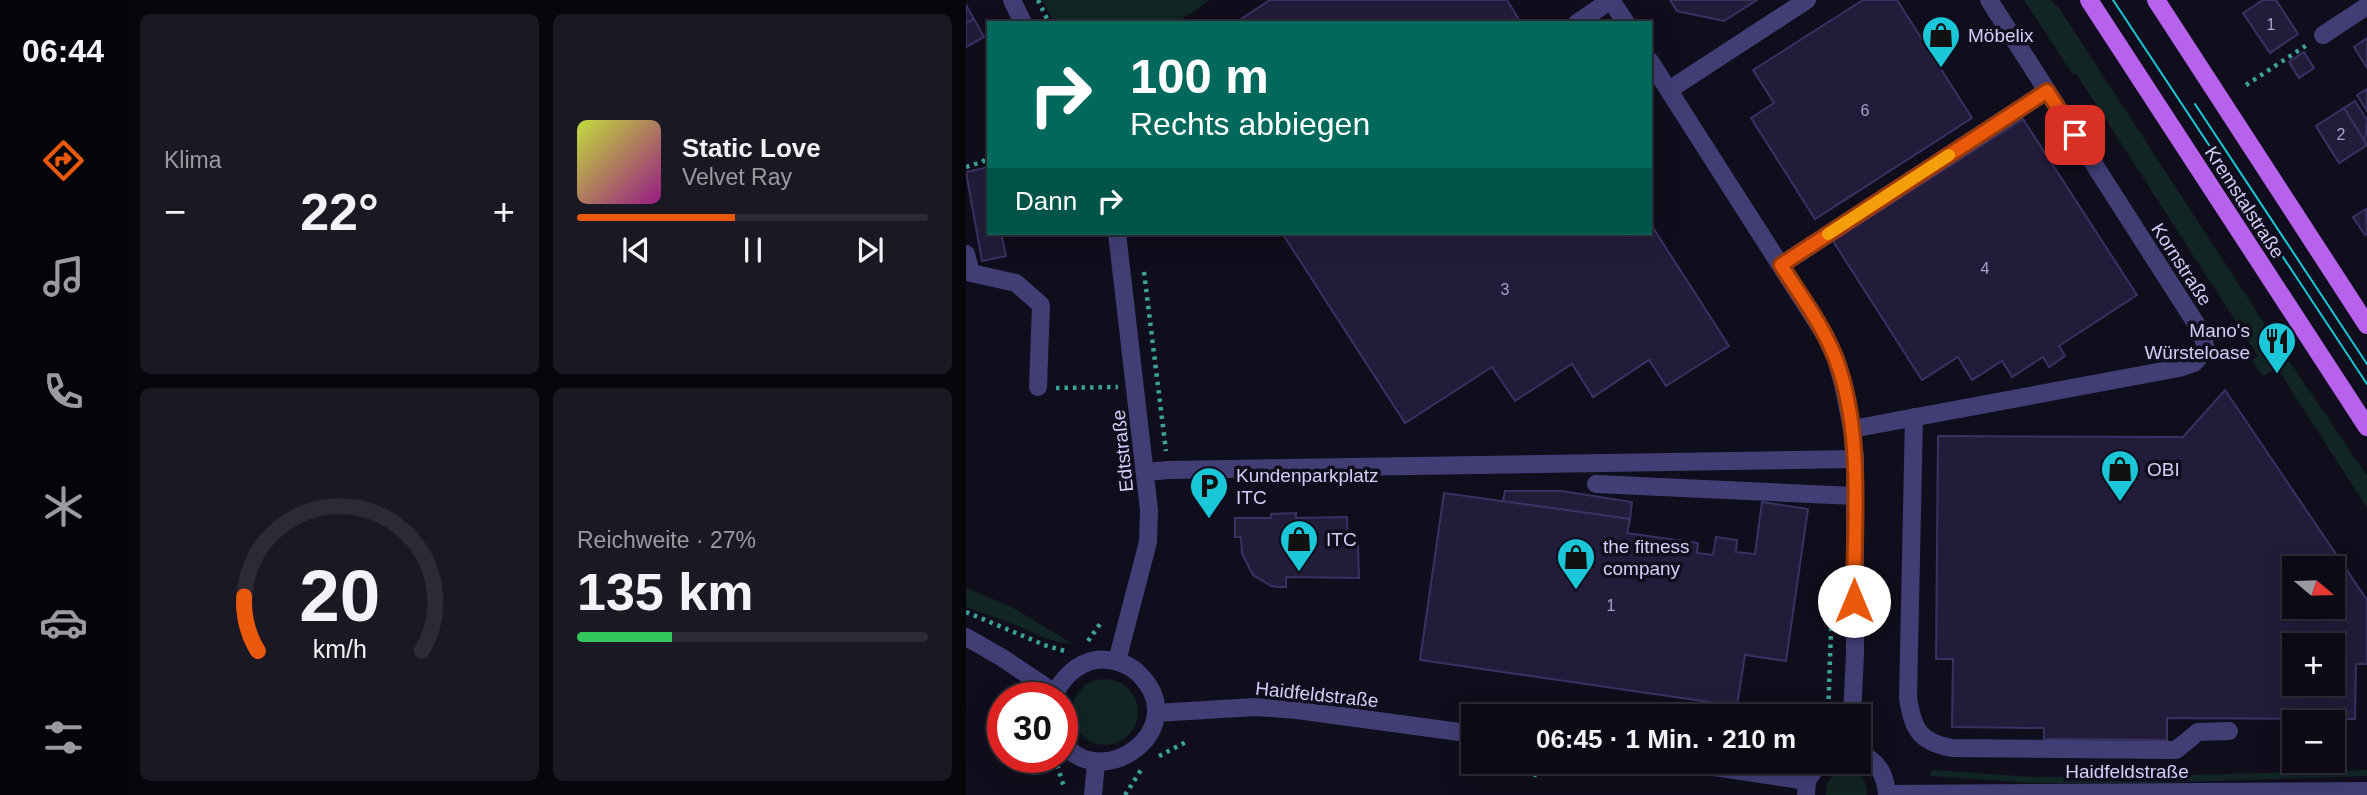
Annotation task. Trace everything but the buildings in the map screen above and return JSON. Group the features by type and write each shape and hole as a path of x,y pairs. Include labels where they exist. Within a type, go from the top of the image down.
{"main road":[{"name":"Kremstalstraße","path":"2089,0 2367,427"},
{"name":"Kremstalstraße","path":"2156,0 2367,325"}],"street":[{"path":"1012,0 1022,21"},
{"path":"1580,21 1611,0 1625,21"},
{"path":"1669,90 1807,0"},
{"name":"Kornstraße","path":"1852,429 2179,368 2194,363 2206,350 2202,333 1989,0"},
{"path":"2323,35 2367,6"},
{"path":"1652,64 1825,335 1836,359 1852,429 1854,459 1852,704"},
{"path":"1781,265 2047,91"},
{"name":"Edtstraße","path":"1117,661 1148,542 1149,510 1118,235"},
{"path":"966,257 971,273 1016,283 1041,305 1038,387"},
{"path":"1914,418 1908,698 1912,720 1920,734 1933,744 1952,748 2176,750 2198,732 2229,731"},
{"path":"1146,472 1854,459"},
{"path":"1596,484 1854,496"},
{"path":"966,637 1002,657 1036,682"},
{"path":"1063,682 1079,667 1096,660 1117,661 1139,673 1155,699 1154,727 1137,752 1125,760 1109,764 1096,763 1078,756"},
{"name":"Haidfeldstraße","path":"1156,713 1255,707 1297,710 1461,732"},
{"path":"1871,761 1877,765 1885,778 1887,795"},
{"path":"1093,795 1096,763"},
{"path":"1738,774 1807,788"},
{"name":"Haidfeldstraße","path":"1887,795 2367,791"}],"path":[{"path":"1038,0 1048,21"},
{"path":"2246,85 2323,35"},
{"path":"966,167 987,158"},
{"path":"1142,259 1168,470"},
{"path":"1038,387 1136,386"},
{"path":"1828,704 1833,562"},
{"path":"966,612 1046,646 1063,651 1075,650"},
{"path":"1085,645 1100,624"},
{"path":"1059,773 1064,787"}],"green space":[{"path":"1042,0 1210,0 1179,21 1053,21"},
{"path":"2024,0 2051,0 2059,8 2367,476 2367,508 2277,368 2263,376 2252,360 2258,356 2076,73 2073,75"},
{"path":"966,588 1010,606 1073,644 1046,638 966,607"},
{"path":"1092,681 1118,681 1129,688 1138,706 1136,725 1129,736 1118,743 1092,743 1078,732 1078,692"},
{"path":"2367,770 2367,776 2155,783 2032,783 1930,776 1931,771 2032,777 2345,773 2345,771"},
{"path":"1834,775 1860,776 1867,795 1826,795 1826,787"}],"tram line":[{"path":"2113,0 2367,384"},
{"path":"2195,104 2367,364"}],"slow traffic":[{"path":"1828,234 1949,155"}],"place":[{"name":"Möbelix","path":"1941,69"},
{"name":"Mano's Würsteloase","path":"2277,375"},
{"name":"OBI","path":"2120,503"},
{"name":"Kundenparkplatz ITC","path":"1209,520"},
{"name":"ITC","path":"1299,573"},
{"name":"the fitness company","path":"1576,591"}],"route":[{"path":"1854,601 1854,459 1852,429 1843,384 1825,335 1781,265 2047,91 2075,135"}]}
